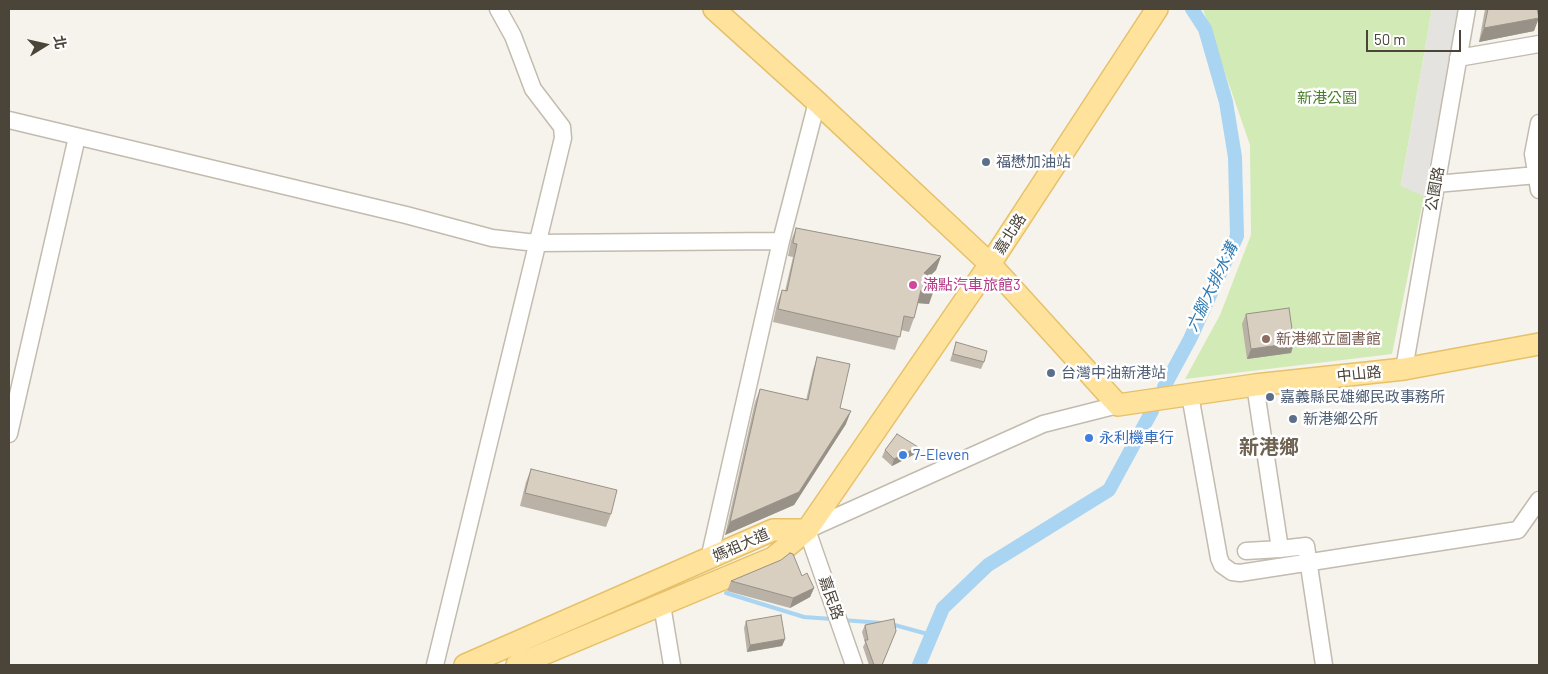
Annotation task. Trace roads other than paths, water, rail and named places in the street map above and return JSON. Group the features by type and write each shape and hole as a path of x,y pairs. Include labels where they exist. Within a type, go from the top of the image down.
{"main road":[{"path":"714,9 818,102 990,264 1118,405"},
{"name":"嘉北路","path":"807,530 990,264 1156,9"},
{"name":"中山路","path":"1118,405 1255,385 1404,369 1539,344"},
{"name":"媽祖大道","path":"465,665 774,530 807,530"},
{"name":"媽祖大道","path":"517,665 773,558 807,530"}],"street":[{"path":"435,665 562,138 562,127 533,89 513,36 498,9"},
{"name":"公園路","path":"1404,369 1468,9"},
{"path":"1458,58 1539,44"},
{"path":"710,559 781,241 818,102"},
{"path":"9,120 492,238 536,243 781,241"},
{"path":"1436,184 1538,182 1533,154 1537,142 1539,123"},
{"path":"9,434 77,137"},
{"path":"1255,385 1280,548"},
{"path":"1190,394 1219,558 1222,565 1232,572 1240,573 1518,530 1539,500"},
{"path":"807,530 1042,424 1118,405"},
{"name":"嘉民路","path":"807,530 854,665"},
{"path":"1246,551 1306,546 1324,665"},
{"path":"662,605 672,665"}],"waterway":[{"name":"六腳大排水溝","path":"1164,387 1190,339 1237,236 1235,157 1226,102 1205,29 1192,9"},
{"name":"六腳大排水溝","path":"919,665 943,608 988,565 1109,490 1152,411"},
{"path":"726,593 804,617 832,619"},
{"path":"842,620 882,623"},
{"path":"891,624 931,635"}],"place":[{"name":"福懋加油站","path":"986,162"},
{"name":"滿點汽車旅館3","path":"913,285"},
{"name":"新港鄉立圖書館","path":"1266,339"},
{"name":"台灣中油新港站","path":"1051,373"},
{"name":"嘉義縣民雄鄉民政事務所","path":"1270,397"},
{"name":"新港鄉公所","path":"1293,419"},
{"name":"永利機車行","path":"1089,438"},
{"name":"7-Eleven","path":"903,455"}],"district":[{"name":"新港鄉","path":"1269,447"}],"park label":[{"name":"新港公園","path":"1327,98"}]}
